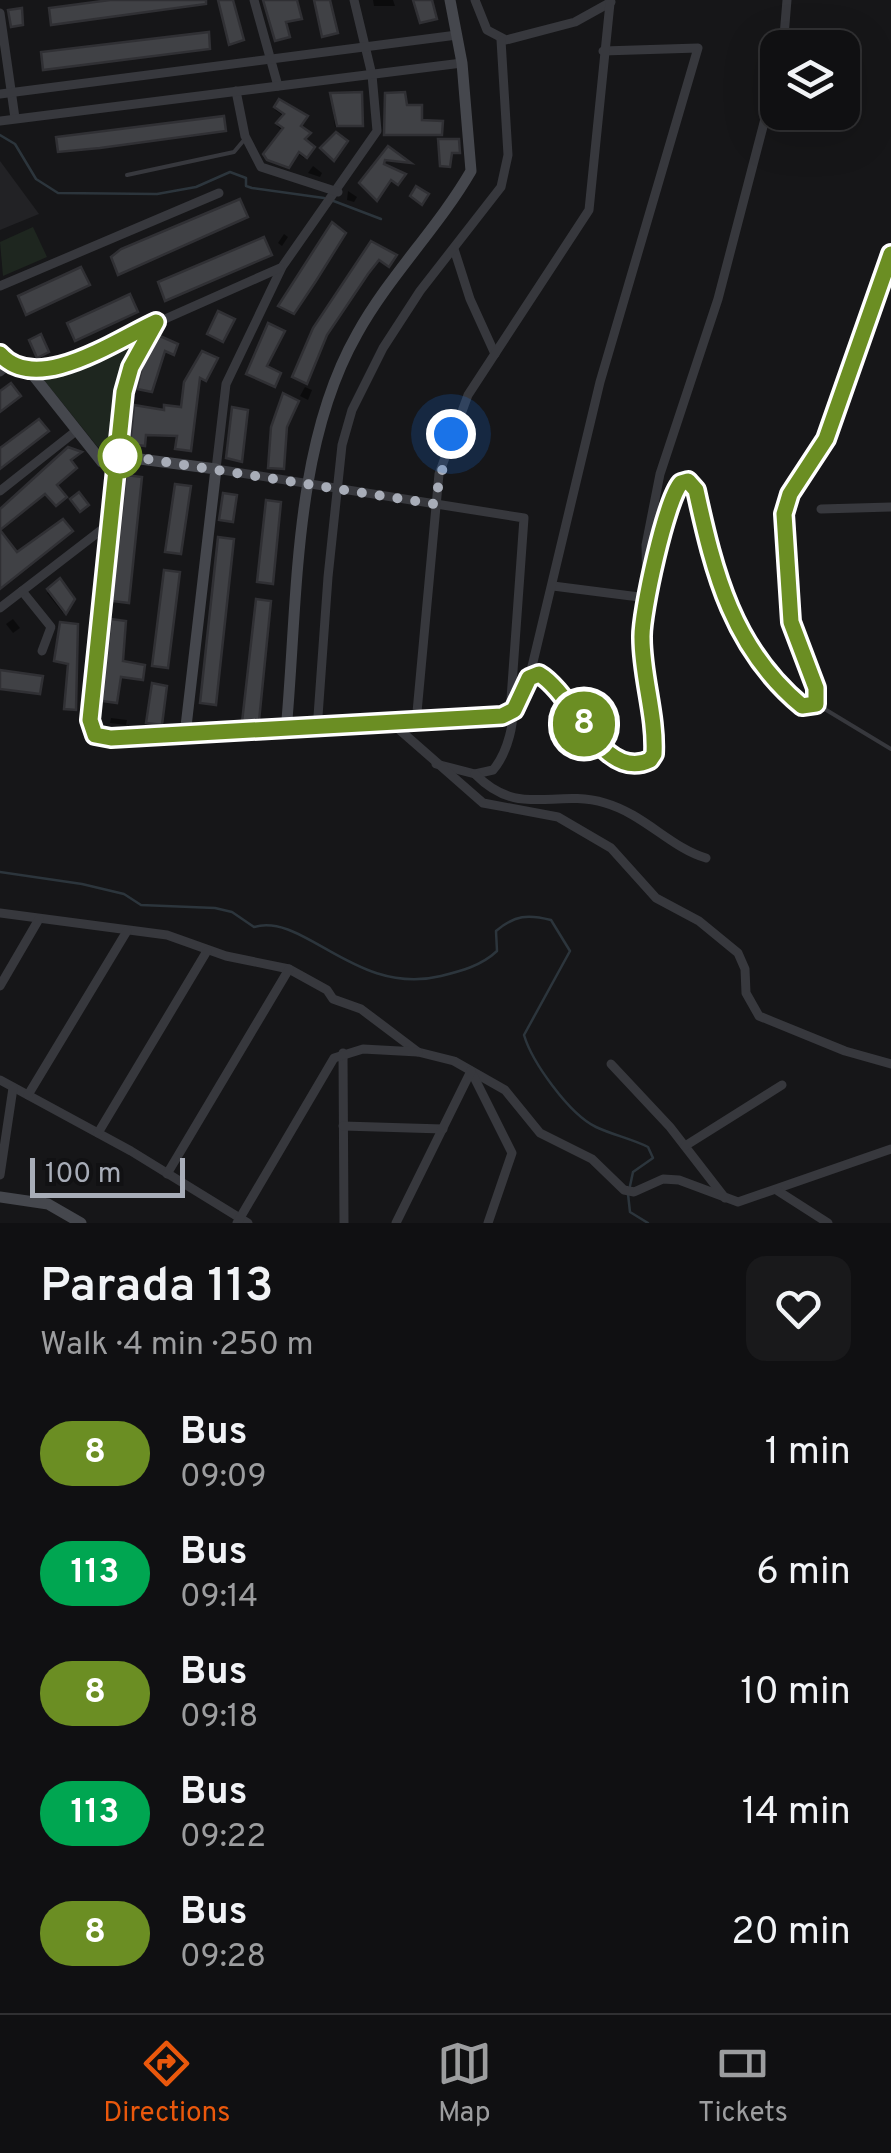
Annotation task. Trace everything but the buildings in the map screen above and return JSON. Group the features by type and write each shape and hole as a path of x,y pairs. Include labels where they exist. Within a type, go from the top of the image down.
{"street":[{"path":"254,0 278,86"},
{"path":"185,736 222,392 282,267 377,131 372,76 354,0"},
{"path":"286,732 308,484 322,412 356,336 471,171 462,63 450,0"},
{"path":"475,0 487,30 501,40 575,22 612,1"},
{"path":"784,30 787,0"},
{"path":"416,723 434,504 458,414 589,210 603,51 612,1"},
{"path":"0,13 15,118"},
{"path":"0,94 366,50 457,35"},
{"path":"317,730 342,444 366,380 420,291 492,202 506,173 501,40"},
{"path":"475,774 498,765 514,710 529,678 600,382 698,48 603,51"},
{"path":"0,120 462,63"},
{"path":"236,91 246,136 260,167 338,192"},
{"path":"647,598 643,592 646,545 660,474 718,299 762,130"},
{"path":"0,286 219,193"},
{"path":"454,249 470,299 495,354"},
{"path":"529,678 539,674 550,682 614,758 634,765 650,760 654,745 642,638 647,598 668,506 675,489 688,481 696,490 714,570 737,627 768,673 791,696 802,706 816,704 816,688 791,622 784,514 790,494 826,439 891,254"},
{"path":"0,354 6,368 59,366 282,267"},
{"path":"156,322 128,377 109,524 91,728 95,735 111,738 286,732 502,716 514,710"},
{"path":"29,370 102,462 140,458 524,518 511,698 514,710"},
{"path":"0,491 76,431"},
{"path":"821,509 891,508"},
{"path":"0,608 109,524"},
{"path":"552,586 647,598"},
{"path":"22,591 51,627 42,652"},
{"path":"394,725 482,803 558,817 611,848 656,898 699,921 738,954 745,969 746,992 760,1016 844,1051 891,1064"},
{"path":"436,764 475,774 503,798 605,802 654,824 706,858"},
{"path":"0,913 168,935 207,950 289,968 327,990 333,998 361,1009 418,1052"},
{"path":"0,986 39,919"},
{"path":"28,1096 127,931"},
{"path":"98,1133 207,950"},
{"path":"167,1174 289,968"},
{"path":"0,1080 98,1133 240,1222 328,1066 343,1053 363,1049 418,1052 454,1061 506,1090 540,1133 592,1158 624,1190 634,1192 663,1179 678,1180 727,1200 748,1201 891,1150"},
{"path":"343,1053 344,1223"},
{"path":"610,1064 685,1146 727,1200"},
{"path":"396,1223 471,1071"},
{"path":"471,1071 512,1152 513,1162 488,1223"},
{"path":"685,1146 782,1085"},
{"path":"0,1175 14,1088"},
{"path":"343,1126 443,1128"},
{"path":"778,1191 828,1223"},
{"path":"0,1197 48,1204 81,1223"}],"lane":[{"path":"127,174 234,152 246,136"},
{"path":"816,704 891,750"}],"shaded area":[{"path":"0,161 39,214 0,230"},
{"path":"33,227 47,257 3,276 0,242"},
{"path":"147,331 122,374 114,454 110,456 97,446 40,375 61,372"}],"waterway":[{"path":"0,135 15,144 36,179 58,193 157,194 196,187 230,172 246,178 246,186 252,188 324,198"},
{"path":"331,200 381,219"},
{"path":"0,872 82,884 124,894 141,905 232,912 254,927 292,931 358,966 411,979 441,976 484,961 497,951 496,931 516,919 551,920 570,951 524,1035 543,1073 574,1111 596,1127 648,1147 653,1158 633,1172 630,1186"},
{"path":"628,1194 630,1212 648,1223"}],"bus line":[{"name":"8","path":"0,354 11,364 42,370 156,322 131,367 124,392 90,720 95,735 111,738 286,732 502,716 514,710 529,678 539,674 550,682 605,750 623,763 634,765 645,763 654,754 642,638 644,614 668,506 681,483 688,481 696,490 714,570 737,627 768,673 791,696 802,706 816,704 816,688 802,660 791,622 783,548 784,514 790,494 826,439 891,254"}],"route":[{"path":"120,456 119,462 140,458 434,504 451,434"}]}
